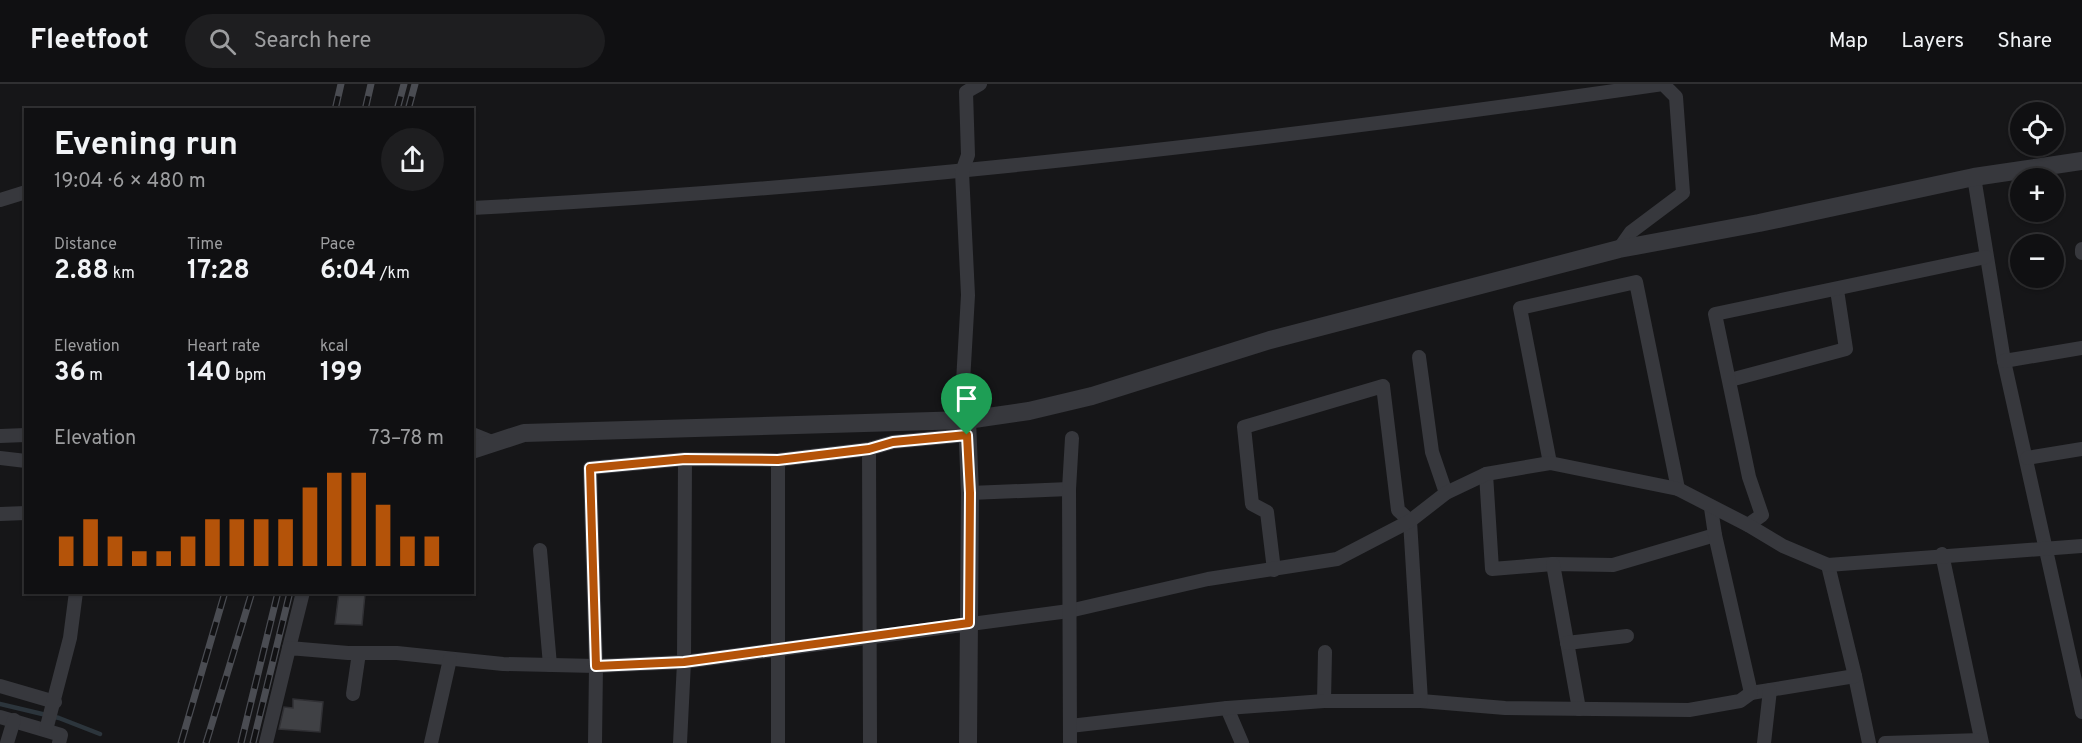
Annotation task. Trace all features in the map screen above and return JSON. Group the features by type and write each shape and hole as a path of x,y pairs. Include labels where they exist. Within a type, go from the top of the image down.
{"street":[{"path":"968,743 970,493 963,382 968,295 962,172 968,155 966,92 980,84"},
{"path":"474,208 615,201 962,172 1467,113 1663,84 1676,97 1683,193 1631,232 1619,249"},
{"path":"595,743 596,666 590,468 685,459 778,460 869,449 893,442 967,428 1092,396 1270,340 1619,249 1759,223 1974,177 2082,161"},
{"path":"1974,177 2004,361 2048,550 2076,652 2082,712"},
{"path":"0,200 23,192"},
{"path":"2082,249 2082,254"},
{"path":"1748,525 1762,515 1749,477 1715,314 1986,257"},
{"path":"1550,464 1520,308 1636,282 1678,489"},
{"path":"1730,380 1846,349 1837,290"},
{"path":"2004,361 2082,348"},
{"path":"1419,357 1432,452 1446,493"},
{"path":"1274,570 1267,512 1252,504 1244,427 1383,386 1398,510 1410,521 1421,701"},
{"path":"474,449 524,433 967,428"},
{"path":"0,436 24,435"},
{"path":"474,435 492,442"},
{"path":"1070,743 1069,489 1072,438"},
{"path":"869,449 870,743"},
{"path":"2027,458 2082,449"},
{"path":"0,458 24,461"},
{"path":"680,743 684,662 685,459"},
{"path":"778,460 778,743"},
{"path":"289,648 398,653 450,659 550,665 596,666 684,662 1069,611 1208,579 1337,560 1410,521 1446,493 1486,474 1550,464 1678,489 1783,546 1828,565 1942,554 2048,550 2082,546"},
{"path":"1486,474 1492,569 1553,564 1613,565 1715,535"},
{"path":"970,493 1069,489"},
{"path":"1711,507 1715,535 1751,693"},
{"path":"0,514 24,513"},
{"path":"540,550 550,665"},
{"path":"1885,743 1982,741 1942,554"},
{"path":"1553,564 1580,709"},
{"path":"1828,565 1869,743"},
{"path":"47,727 70,638 76,594"},
{"path":"266,743 302,594"},
{"path":"1567,643 1628,636"},
{"path":"1324,701 1325,652"},
{"path":"353,694 359,653"},
{"path":"431,743 450,659"},
{"path":"1070,726 1227,708 1324,701 1421,701 1505,708 1689,710 1740,701 1751,693 1855,676"},
{"path":"0,686 54,705"},
{"path":"1764,743 1770,690"},
{"path":"1227,708 1242,743"},
{"path":"7,743 7,718 47,727 61,735 59,743"}],"building":[{"path":"339,594 365,594 362,625 335,624"},
{"path":"293,699 323,702 320,732 279,729 284,707 293,708"}],"waterway":[{"path":"0,704 59,718 100,734"}],"railway":[{"path":"335,108 341,84"},
{"path":"365,108 371,84"},
{"path":"398,108 404,84"},
{"path":"409,108 415,84"},
{"path":"181,743 224,594"},
{"path":"206,743 251,594"},
{"path":"241,743 278,594"},
{"path":"253,743 290,594"}],"route":[{"path":"967,435 970,493 969,623 684,662 596,666 590,468 685,459 778,460 869,449 893,442 967,435"}]}
